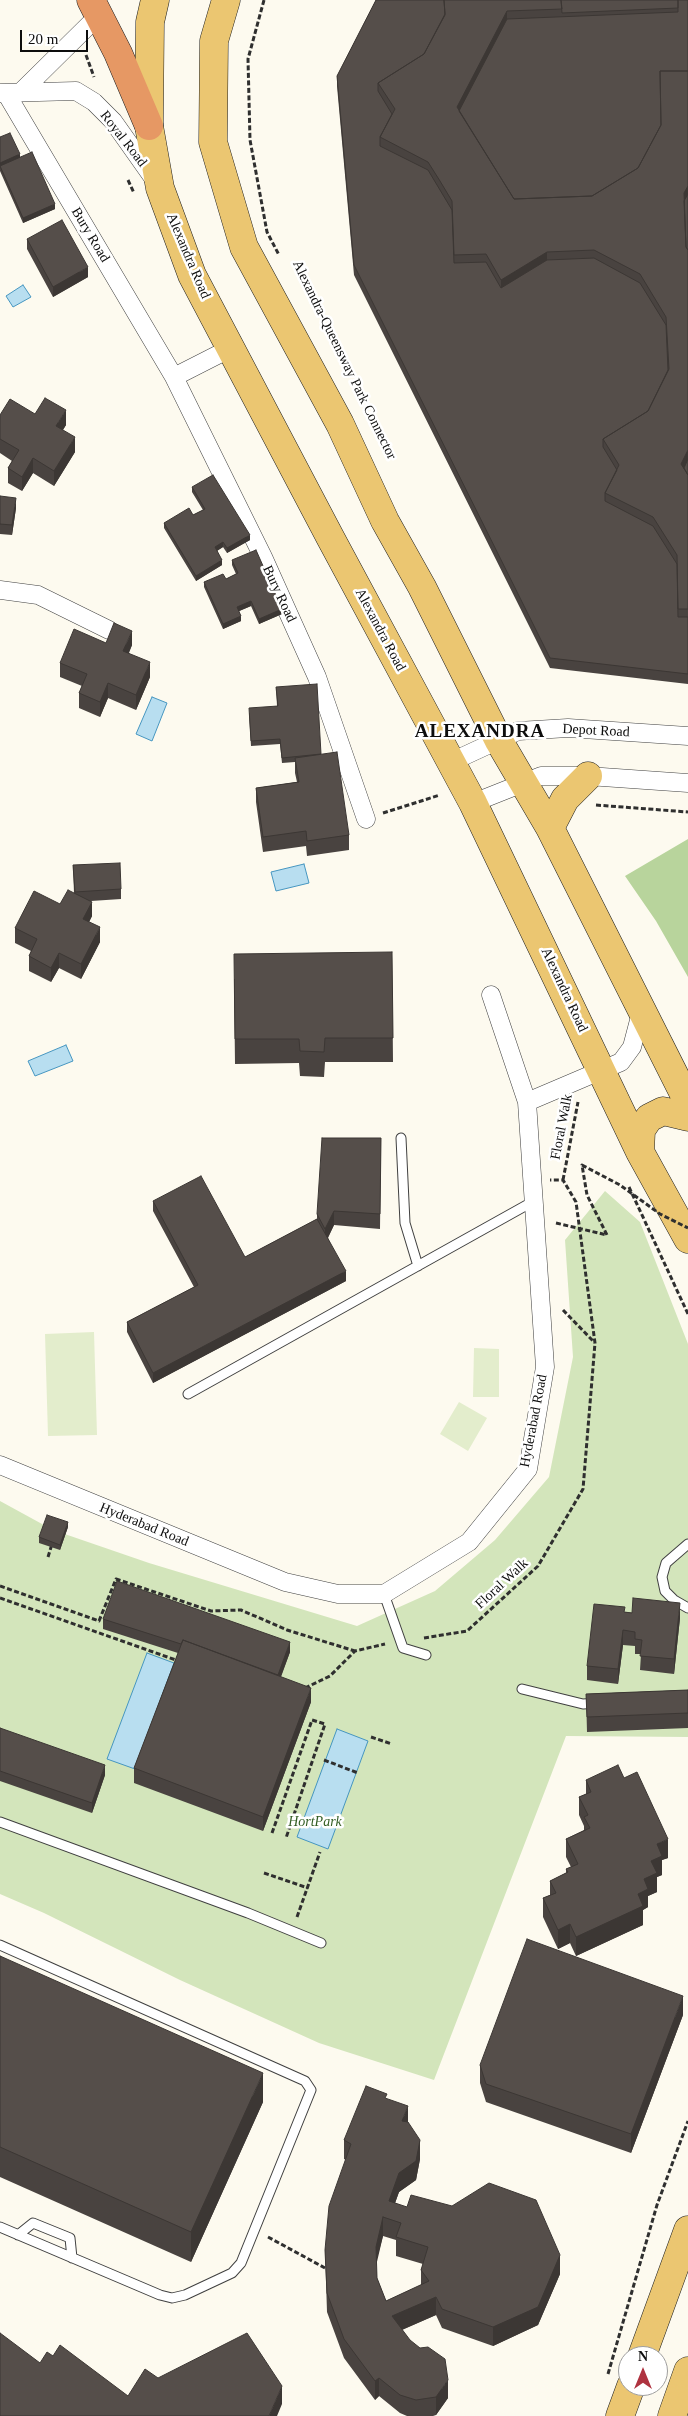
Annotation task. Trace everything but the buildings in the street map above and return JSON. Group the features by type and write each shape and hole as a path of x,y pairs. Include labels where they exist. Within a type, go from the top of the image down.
{"highway":[{"path":"94,8 118,53 149,126"}],"main road":[{"name":"Alexandra Road","path":"155,0 150,22 149,126 160,188 192,275 473,803 592,1073 640,1152 688,1239"},
{"path":"226,0 214,41 213,142 244,247 340,424 385,521 422,587 499,741 526,782 550,828 688,1102"},
{"path":"550,828 565,799 588,776"},
{"path":"640,1152 640,1130 649,1118 663,1111 688,1117"},
{"path":"646,2346 686,2244"},
{"path":"672,2416 688,2371"},
{"path":"620,2416 627,2396"}],"street":[{"path":"9,92 94,8"},
{"name":"Royal Road","path":"9,92 76,91 94,102 113,121 160,188"},
{"name":"Bury Road","path":"9,92 174,377 263,558 317,677 366,819"},
{"path":"174,377 230,348"},
{"path":"0,590 38,595 109,630"},
{"name":"Depot Road","path":"451,762 518,731 568,728 688,736"},
{"path":"473,803 542,776 588,776 688,783"},
{"name":"Hyderabad Road","path":"0,1465 285,1582 338,1594 384,1594 469,1542 528,1469 545,1367 527,1102 491,996"},
{"path":"527,1102 621,1062 632,1047 642,1009"}],"lane":[{"path":"401,1138 405,1223 418,1266"},
{"path":"188,1394 534,1201"},
{"path":"688,1544 666,1563 662,1577 665,1591 674,1600 688,1608"},
{"path":"384,1594 403,1648 426,1655"},
{"path":"522,1690 583,1704 611,1703"},
{"path":"0,1822 248,1913 321,1943"},
{"path":"0,1946 305,2080 311,2090 256,2230 241,2263 232,2273 186,2295 172,2298 160,2295 0,2227"},
{"path":"18,2235 33,2223 70,2238 72,2258"}],"path":[{"name":"Alexandra-Queensway Park Connector","path":"264,0 248,59 250,140 267,232 280,258"},
{"path":"366,819 440,795"},
{"path":"596,805 688,812"},
{"name":"Floral Walk","path":"355,1651 400,1641 467,1631 538,1566 583,1489 596,1343 576,1202 563,1180 592,1073"},
{"path":"556,1223 607,1235 586,1195 582,1164 620,1185 660,1214 688,1228"},
{"name":"Floral Walk","path":"551,1189 550,1180 563,1180"},
{"path":"555,1214 557,1232"},
{"path":"562,1304 563,1312 596,1343"},
{"path":"48,1557 54,1539"},
{"path":"0,1586 99,1621 116,1579 211,1611 241,1610 287,1630 355,1651 330,1676 296,1692"},
{"path":"0,1598 176,1660"},
{"path":"200,1607 201,1613"},
{"path":"272,1833 312,1720 325,1724 286,1838"},
{"path":"370,1737 392,1744"},
{"path":"324,1760 358,1773"},
{"path":"293,1931 320,1852"},
{"path":"264,1873 308,1888"},
{"path":"608,2371 656,2205 688,2121"},
{"path":"256,2230 325,2268"}],"green space":[{"path":"688,839 688,977 656,921 625,876"},
{"name":"HortPark","path":"605,1191 640,1222 688,1344 688,1737 566,1736 434,2080 319,2043 180,1980 44,1913 0,1894 0,1501 53,1530 149,1563 357,1626 435,1591 495,1540 549,1477 573,1357 565,1240"},
{"path":"94,1332 97,1435 48,1436 45,1334"},
{"path":"474,1348 499,1349 499,1397 473,1397"},
{"path":"459,1402 487,1418 468,1451 440,1434"}],"water":[{"path":"23,285 31,297 13,307 6,296"},
{"path":"152,697 167,703 152,741 136,734"},
{"path":"304,864 309,883 276,891 271,872"},
{"path":"66,1045 73,1061 35,1076 28,1061"},
{"path":"147,1653 174,1663 135,1769 107,1759"},
{"path":"337,1729 368,1741 328,1849 297,1837"}],"district":[{"name":"ALEXANDRA","path":"480,732"}]}
